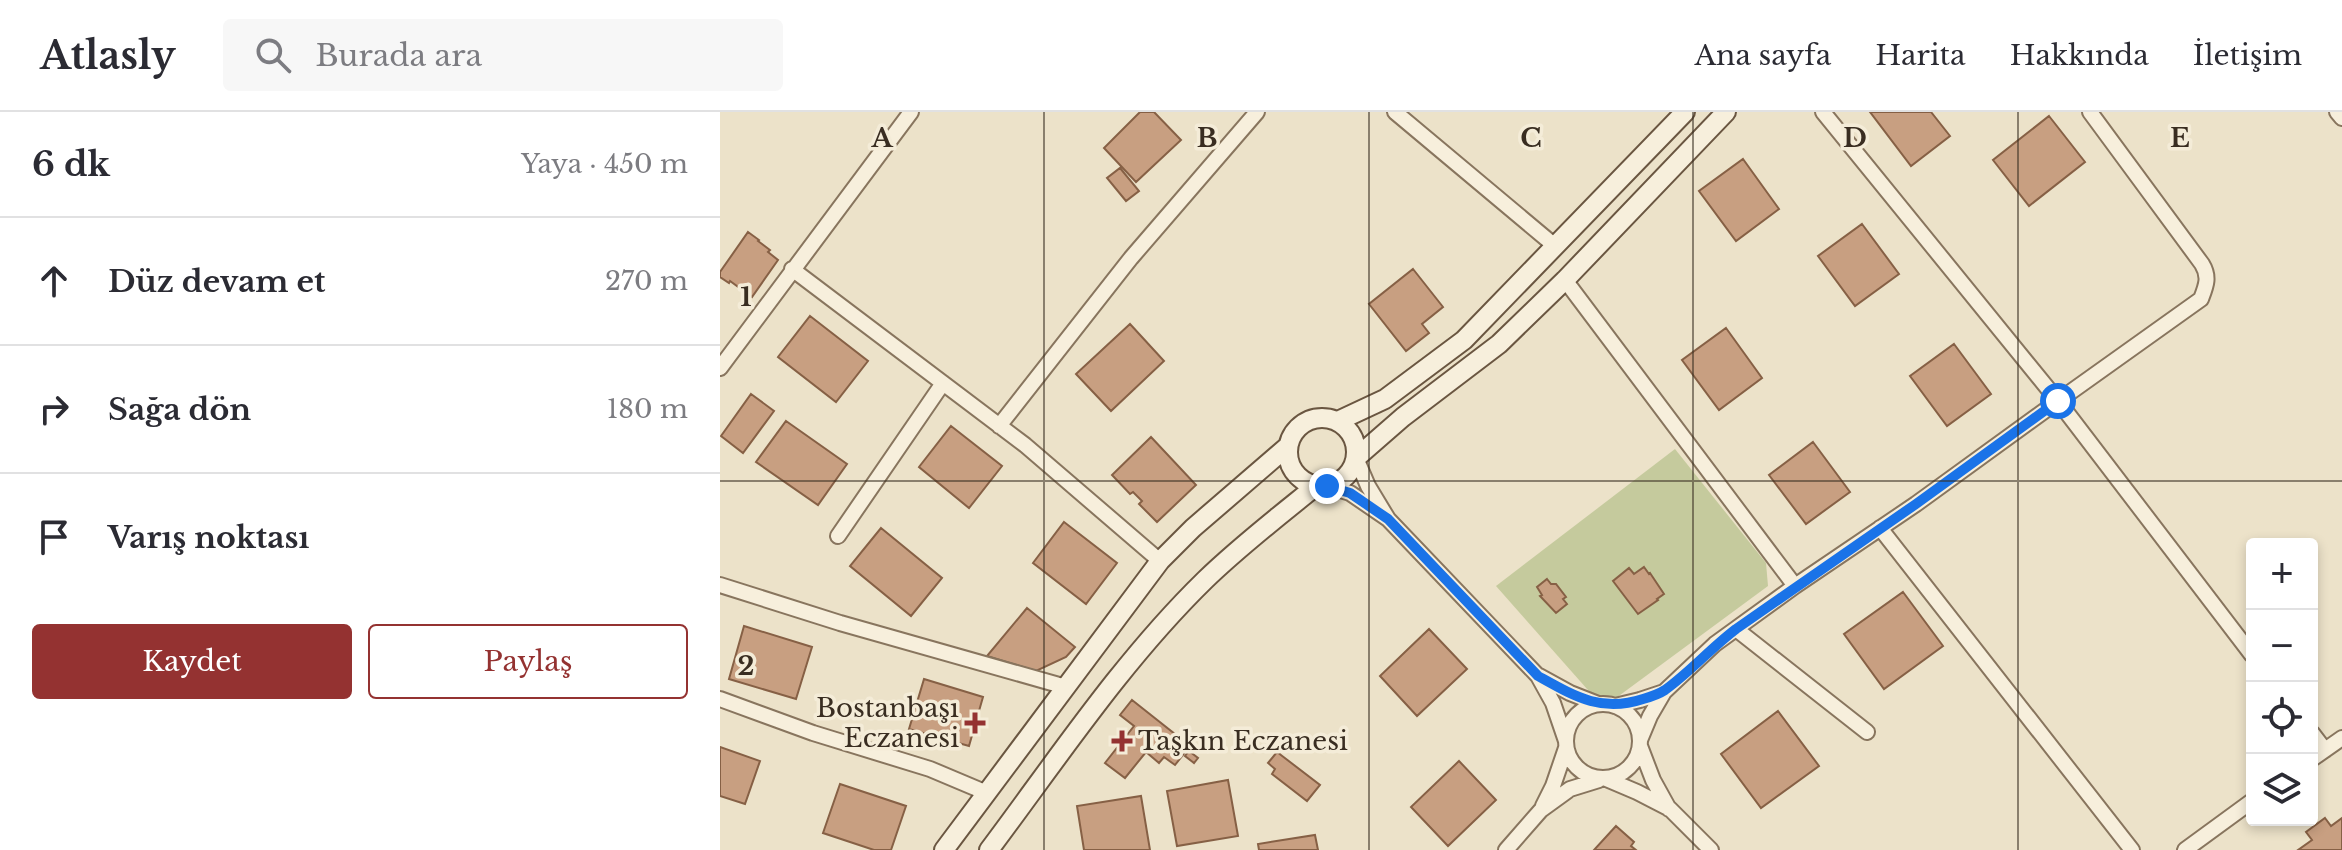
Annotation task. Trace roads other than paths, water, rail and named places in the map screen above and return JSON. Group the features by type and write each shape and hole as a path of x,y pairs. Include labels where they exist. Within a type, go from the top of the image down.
{"main road":[{"path":"1338,421 1385,399 1464,340 1685,112"},
{"path":"1356,458 1403,417 1499,344 1565,280 1726,112"},
{"path":"989,850 1079,727 1177,609 1227,560 1322,486 1338,482 1346,476 1356,458 1353,437 1338,421 1317,418 1307,421 1292,436 1288,456 1297,476 1322,486"},
{"path":"944,850 1160,561 1193,528 1288,446"}],"street":[{"path":"720,368 911,112"},
{"path":"999,426 1131,258 1257,112"},
{"path":"1395,112 1555,246"},
{"path":"1823,112 2058,401 2246,647"},
{"path":"1322,486 1350,493 1388,519 1538,676 1553,703 1569,757 1577,768 1587,775 1603,778 1624,773 1633,764 1650,716 1664,692 1715,644 2201,299 2207,285 2207,272 2090,112"},
{"path":"2337,112 2342,118"},
{"path":"792,269 1025,445 1160,561"},
{"path":"1565,280 1795,586"},
{"path":"838,536 943,383"},
{"path":"1356,458 1388,519"},
{"path":"1880,528 2132,850"},
{"path":"720,585 840,623 1066,687"},
{"path":"1736,629 1867,732"},
{"path":"1538,676 1598,704 1615,706 1664,692"},
{"path":"720,699 813,733 930,769 987,793"},
{"path":"1541,810 1553,786 1572,720 1581,711 1598,704"},
{"path":"1615,706 1630,715 1636,723 1653,780 1670,809 1711,850"},
{"path":"2318,755 2342,738"},
{"path":"1506,850 1541,810 1570,789 1603,778 1670,809"},
{"path":"2185,850 2205,844 2246,806"}],"place":[{"name":"Bostanbaşı Eczanesi","path":"975,723"},
{"name":"Taşkın Eczanesi","path":"1122,741"}]}
